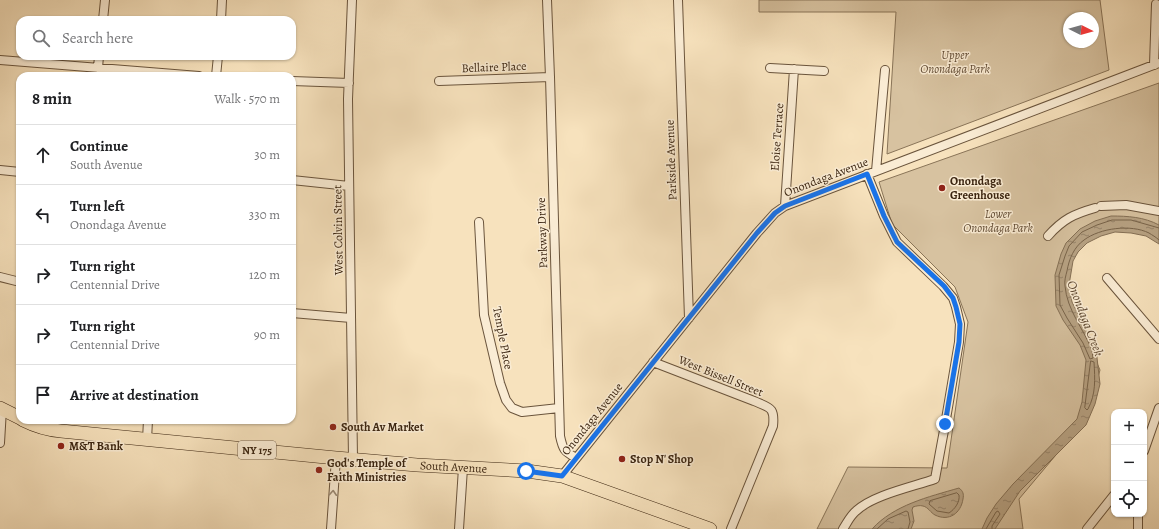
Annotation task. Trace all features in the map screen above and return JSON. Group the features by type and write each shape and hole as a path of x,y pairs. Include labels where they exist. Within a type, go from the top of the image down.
{"main road":[{"path":"1,408 16,416"},
{"name":"South Avenue","path":"31,424 49,430 147,440 336,458 463,468 526,471 562,476 710,529"}],"street":[{"path":"103,16 105,0"},
{"path":"221,16 222,0"},
{"name":"West Colvin Street","path":"352,0 349,83 349,186 353,459"},
{"name":"Parkway Drive","path":"547,0 560,436 562,447 565,451 576,458"},
{"name":"Parkside Avenue","path":"678,0 688,318"},
{"path":"1156,4 1156,64"},
{"path":"0,60 148,72"},
{"path":"98,68 99,60"},
{"path":"216,72 218,60"},
{"name":"Onondaga Avenue","path":"562,476 757,233 775,213 785,206 1156,64"},
{"path":"770,68 824,71"},
{"name":"Eloise Terrace","path":"785,206 794,69"},
{"path":"876,171 885,70"},
{"name":"Bellaire Place","path":"439,81 550,78"},
{"path":"296,80 349,83"},
{"path":"0,170 16,172"},
{"path":"843,529 852,515 863,506 884,496 935,480 959,342 960,324 953,298 944,286 897,242 884,216 867,174"},
{"path":"296,180 349,186"},
{"path":"1048,236 1056,226 1066,219 1078,213 1098,207 1126,205 1159,211"},
{"name":"Temple Place","path":"478,222 484,316 500,383 506,400 512,408 522,412 559,408"},
{"path":"0,277 16,281"},
{"path":"1107,278 1159,339"},
{"path":"296,313 351,318"},
{"name":"West Bissell Street","path":"653,362 754,401 773,411 773,426 731,529"},
{"path":"0,443 1,408"},
{"path":"1146,445 1159,408"},
{"path":"147,440 148,424"},
{"path":"331,529 336,458"},
{"path":"459,529 463,468"},
{"path":"1087,529 1111,500"},
{"path":"1138,517 1138,529"}],"green space":[{"name":"Upper Onondaga Park","path":"759,0 1100,0 1109,70 887,154 896,12 759,12"},
{"name":"Lower Onondaga Park","path":"1159,83 1159,236 1119,224 1089,238 1059,276 1100,370 1087,418 1019,499 1023,529 817,529 848,467 947,468 968,322 955,287 892,224 879,182"}],"water":[{"path":"1111,216 1124,216 1148,220 1159,225 1159,244 1146,236 1115,232 1101,236 1087,243 1078,252 1073,261 1069,285 1072,302 1096,349 1100,384 1095,404 1086,425 1020,491 995,529 982,529 996,504 1013,484 1077,419 1082,402 1086,360 1080,345 1063,320 1056,306 1055,275 1066,243 1080,229 1095,221"},
{"path":"959,488 963,493 963,499 960,508 954,515 949,517 940,517 925,507 918,506 913,507 912,510 914,521 911,529 872,529 881,521 901,508"}],"place":[{"name":"Onondaga Greenhouse","path":"942,188"},
{"name":"South Av Market","path":"333,427"},
{"name":"M&T Bank","path":"61,446"},
{"name":"Stop N' Shop","path":"622,459"},
{"name":"God's Temple of Faith Ministries","path":"319,470"}],"route":[{"path":"526,471 562,476 688,318 775,213 785,206 867,174 884,216 897,242 944,286 953,298 956,307 960,324 959,342 945,424"}],"water label":[{"name":"Onondaga Creek","path":"1086,318"}]}
